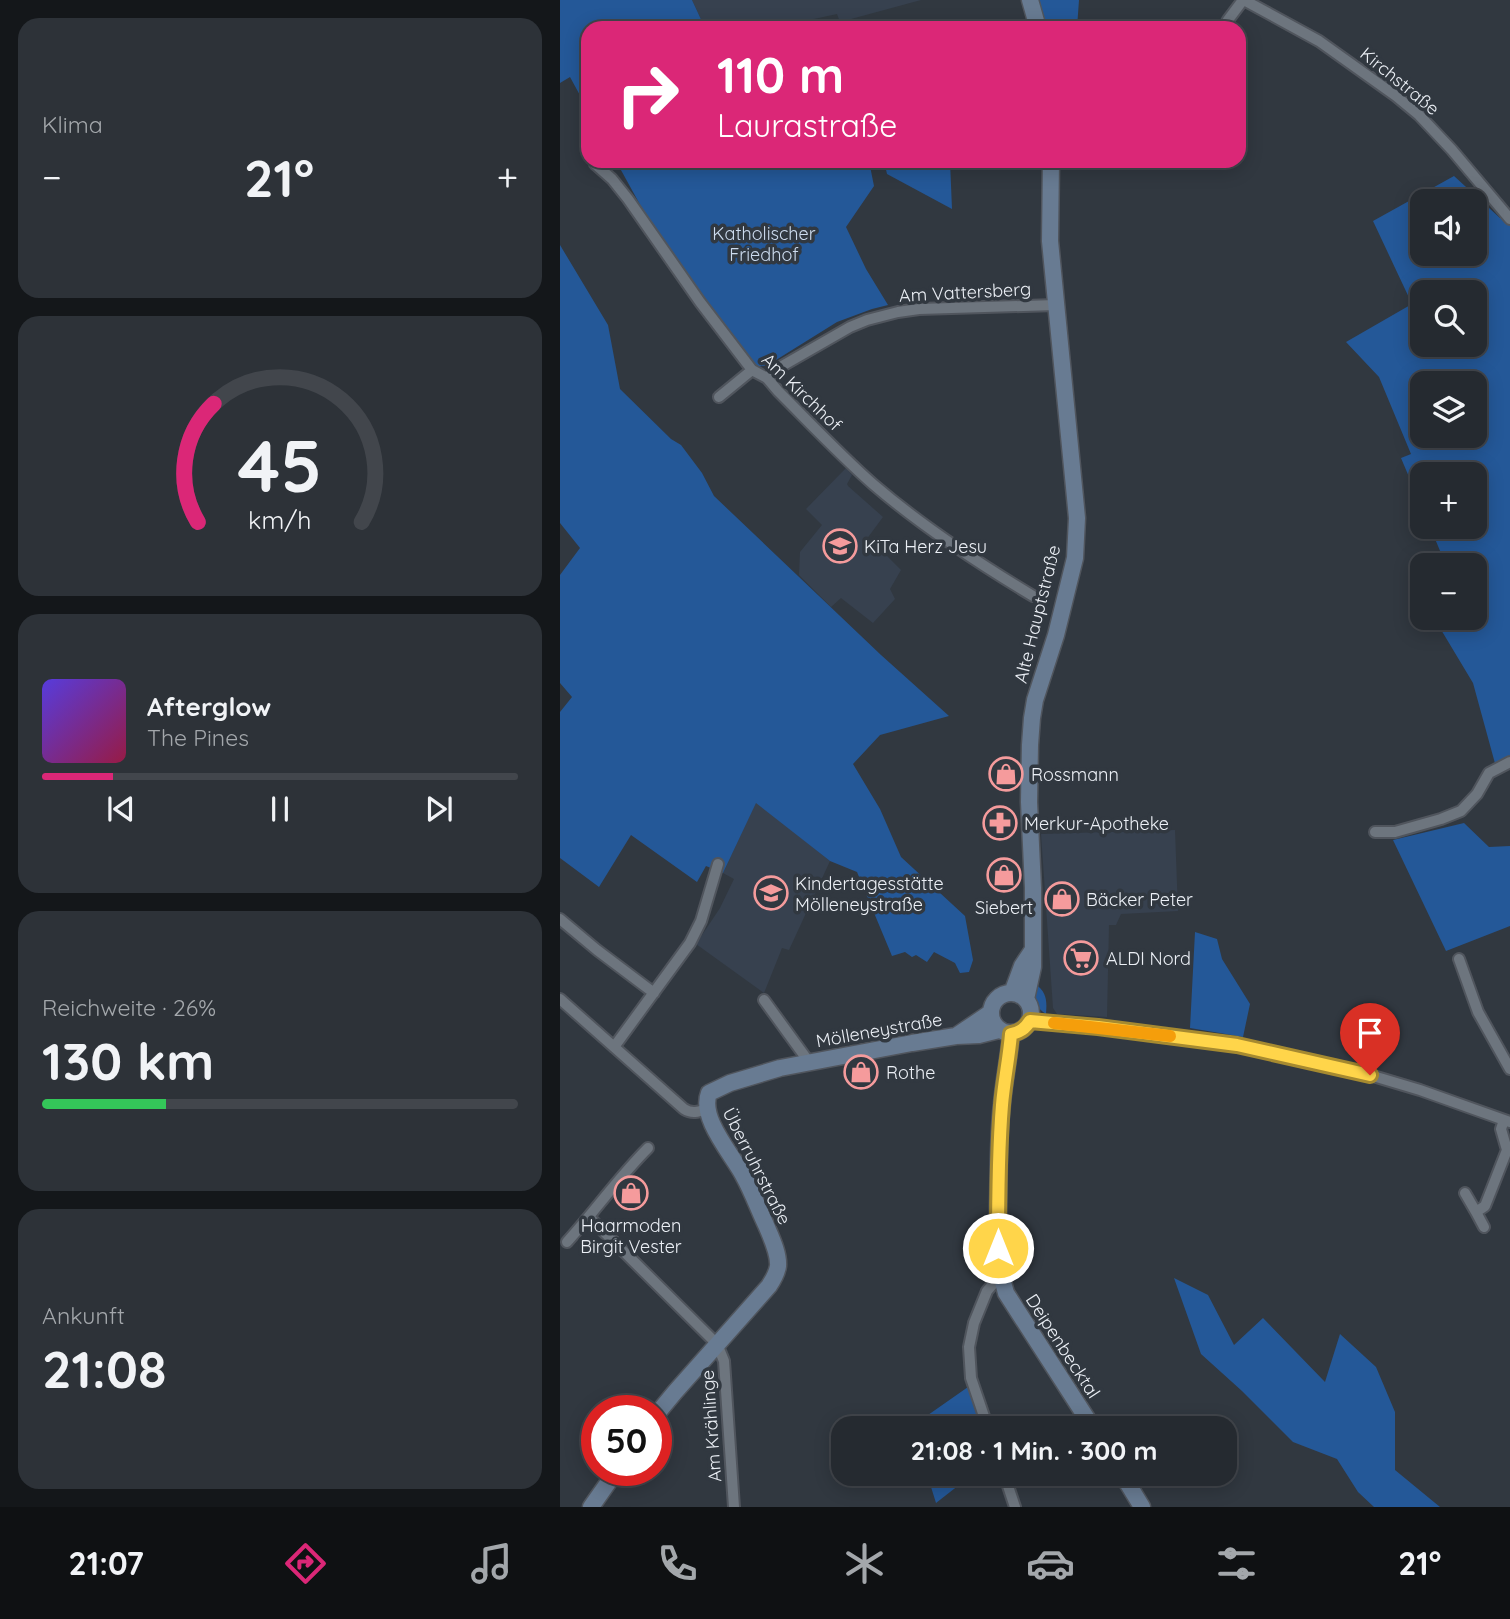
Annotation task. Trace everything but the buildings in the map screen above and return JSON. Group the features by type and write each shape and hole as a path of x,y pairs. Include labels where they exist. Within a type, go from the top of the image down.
{"main road":[{"path":"1030,0 1036,21"},
{"name":"Alte Hauptstraße","path":"1019,996 1033,967 1029,802 1032,718 1075,558 1077,519 1050,241 1051,168"},
{"path":"1004,994 1019,996 1030,1006 1030,1021 1019,1033 1005,1032 992,1022 992,1005 1004,994"},
{"name":"Mölleneystraße","path":"956,1036 990,1013"},
{"name":"Mölleneystraße","path":"707,1109 707,1096 712,1091 752,1075 808,1062 956,1036 1005,1032"},
{"name":"Deipenbecktal","path":"1005,1032 1010,1055 1002,1103 999,1147 1000,1276 1006,1293 1085,1416"},
{"name":"Überruhrstraße","path":"672,1396 769,1286 778,1264 769,1233 743,1175 722,1141 707,1109"},
{"path":"591,1507 606,1486"},
{"path":"1129,1486 1142,1507"}],"street":[{"name":"Kirchstraße","path":"1228,21 1244,0 1319,41 1419,115 1510,219"},
{"name":"Am Kirchhof","path":"600,168 628,200 687,285 752,370 767,378 855,467 901,508 969,556 1033,596"},
{"name":"Am Vattersberg","path":"767,378 775,370 850,327 898,312 1056,304"},
{"path":"719,397 752,370"},
{"path":"1376,832 1395,832 1441,820 1461,811 1477,794 1489,773 1510,762"},
{"path":"614,1047 690,943 701,920 718,864"},
{"path":"560,919 654,993"},
{"path":"1459,959 1478,1012 1510,1069"},
{"path":"560,999 684,1109 689,1112 707,1109"},
{"name":"Mölleneystraße","path":"764,1000 808,1062"},
{"path":"1030,1021 1237,1045 1353,1070 1507,1121 1501,1129 1507,1150 1485,1206 1476,1212"},
{"path":"567,1242 648,1148"},
{"path":"1465,1193 1484,1227"},
{"path":"589,1217 718,1344"},
{"path":"984,1416 971,1378 969,1347 974,1323 987,1291 1000,1276"},
{"name":"Am Krählinge","path":"718,1344 724,1361 734,1507"},
{"path":"1008,1486 1016,1507"}],"shaded area":[{"path":"692,0 921,0 844,21 840,21 837,14 804,21 702,21"},
{"name":"KiTa Herz Jesu","path":"846,468 852,475 848,486 883,517 866,540 901,570 890,589 895,599 873,623 841,598 831,607 799,575 800,552 822,525 806,509"},
{"name":"Kindertagesstätte Mölleneystraße","path":"756,802 830,861 789,950 782,948 764,993 696,944 720,908 734,879 723,873"},
{"path":"1175,830 1178,911 1121,914 1116,925 1109,925 1107,1017 1057,1014 1053,1008 1041,834"}],"green space":[{"path":"560,0 692,0 702,21 581,21 581,97 570,77 560,83"},
{"path":"1031,0 1079,0 1078,21 1037,21"},
{"name":"Katholischer Friedhof","path":"620,168 870,168 874,186 846,227 866,269 888,305 837,322 768,365 756,367 697,293 649,221"},
{"path":"886,168 950,168 952,209 887,174"},
{"path":"1454,176 1468,189 1431,189"},
{"path":"1410,200 1410,266 1487,266 1487,206 1500,218 1510,216 1510,759 1496,767 1473,683 1441,630 1487,630 1487,553 1441,553 1435,539 1487,539 1487,462 1410,462 1410,479 1401,458 1411,454 1379,377 1346,342 1410,305 1410,357 1487,357 1487,280 1410,280 1410,300 1373,221"},
{"path":"560,245 608,325 620,389 671,439 681,445 702,473 714,496 949,716 880,735 853,764 880,809 901,857 965,916 973,960 969,972 960,973 955,963 934,952 927,962 905,952 892,956 857,872 830,861 756,803 723,873 706,866 697,882 631,835 599,887 560,858 560,712 572,697 560,683 560,575 580,548 560,523"},
{"path":"1464,823 1489,847 1510,846 1510,926 1446,951 1393,840"},
{"path":"1195,932 1217,939 1222,959 1250,1004 1243,1037 1190,1028"},
{"path":"1035,984 1045,997 1046,1014 1036,1001"},
{"path":"1174,1278 1208,1295 1234,1345 1263,1318 1325,1382 1340,1334 1376,1367 1395,1412 1395,1470 1440,1507 1374,1507 1358,1492 1337,1459 1293,1442 1201,1354"},
{"path":"968,1387 978,1416 927,1416"},
{"path":"931,1486 958,1486 936,1503"}],"slow traffic":[{"path":"1054,1023 1170,1036"}],"place":[{"name":"KiTa Herz Jesu","path":"840,546"},
{"name":"Rossmann","path":"1006,774"},
{"name":"Merkur-Apotheke","path":"1000,823"},
{"name":"Siebert","path":"1004,875"},
{"name":"Kindertagesstätte Mölleneystraße","path":"771,893"},
{"name":"Bäcker Peter","path":"1062,899"},
{"name":"ALDI Nord","path":"1081,958"},
{"name":"Rothe","path":"861,1072"},
{"name":"Haarmoden Birgit Vester","path":"631,1193"}],"route":[{"path":"998,1248 999,1140 1011,1034 1019,1033 1030,1021 1237,1045 1370,1075"}]}
